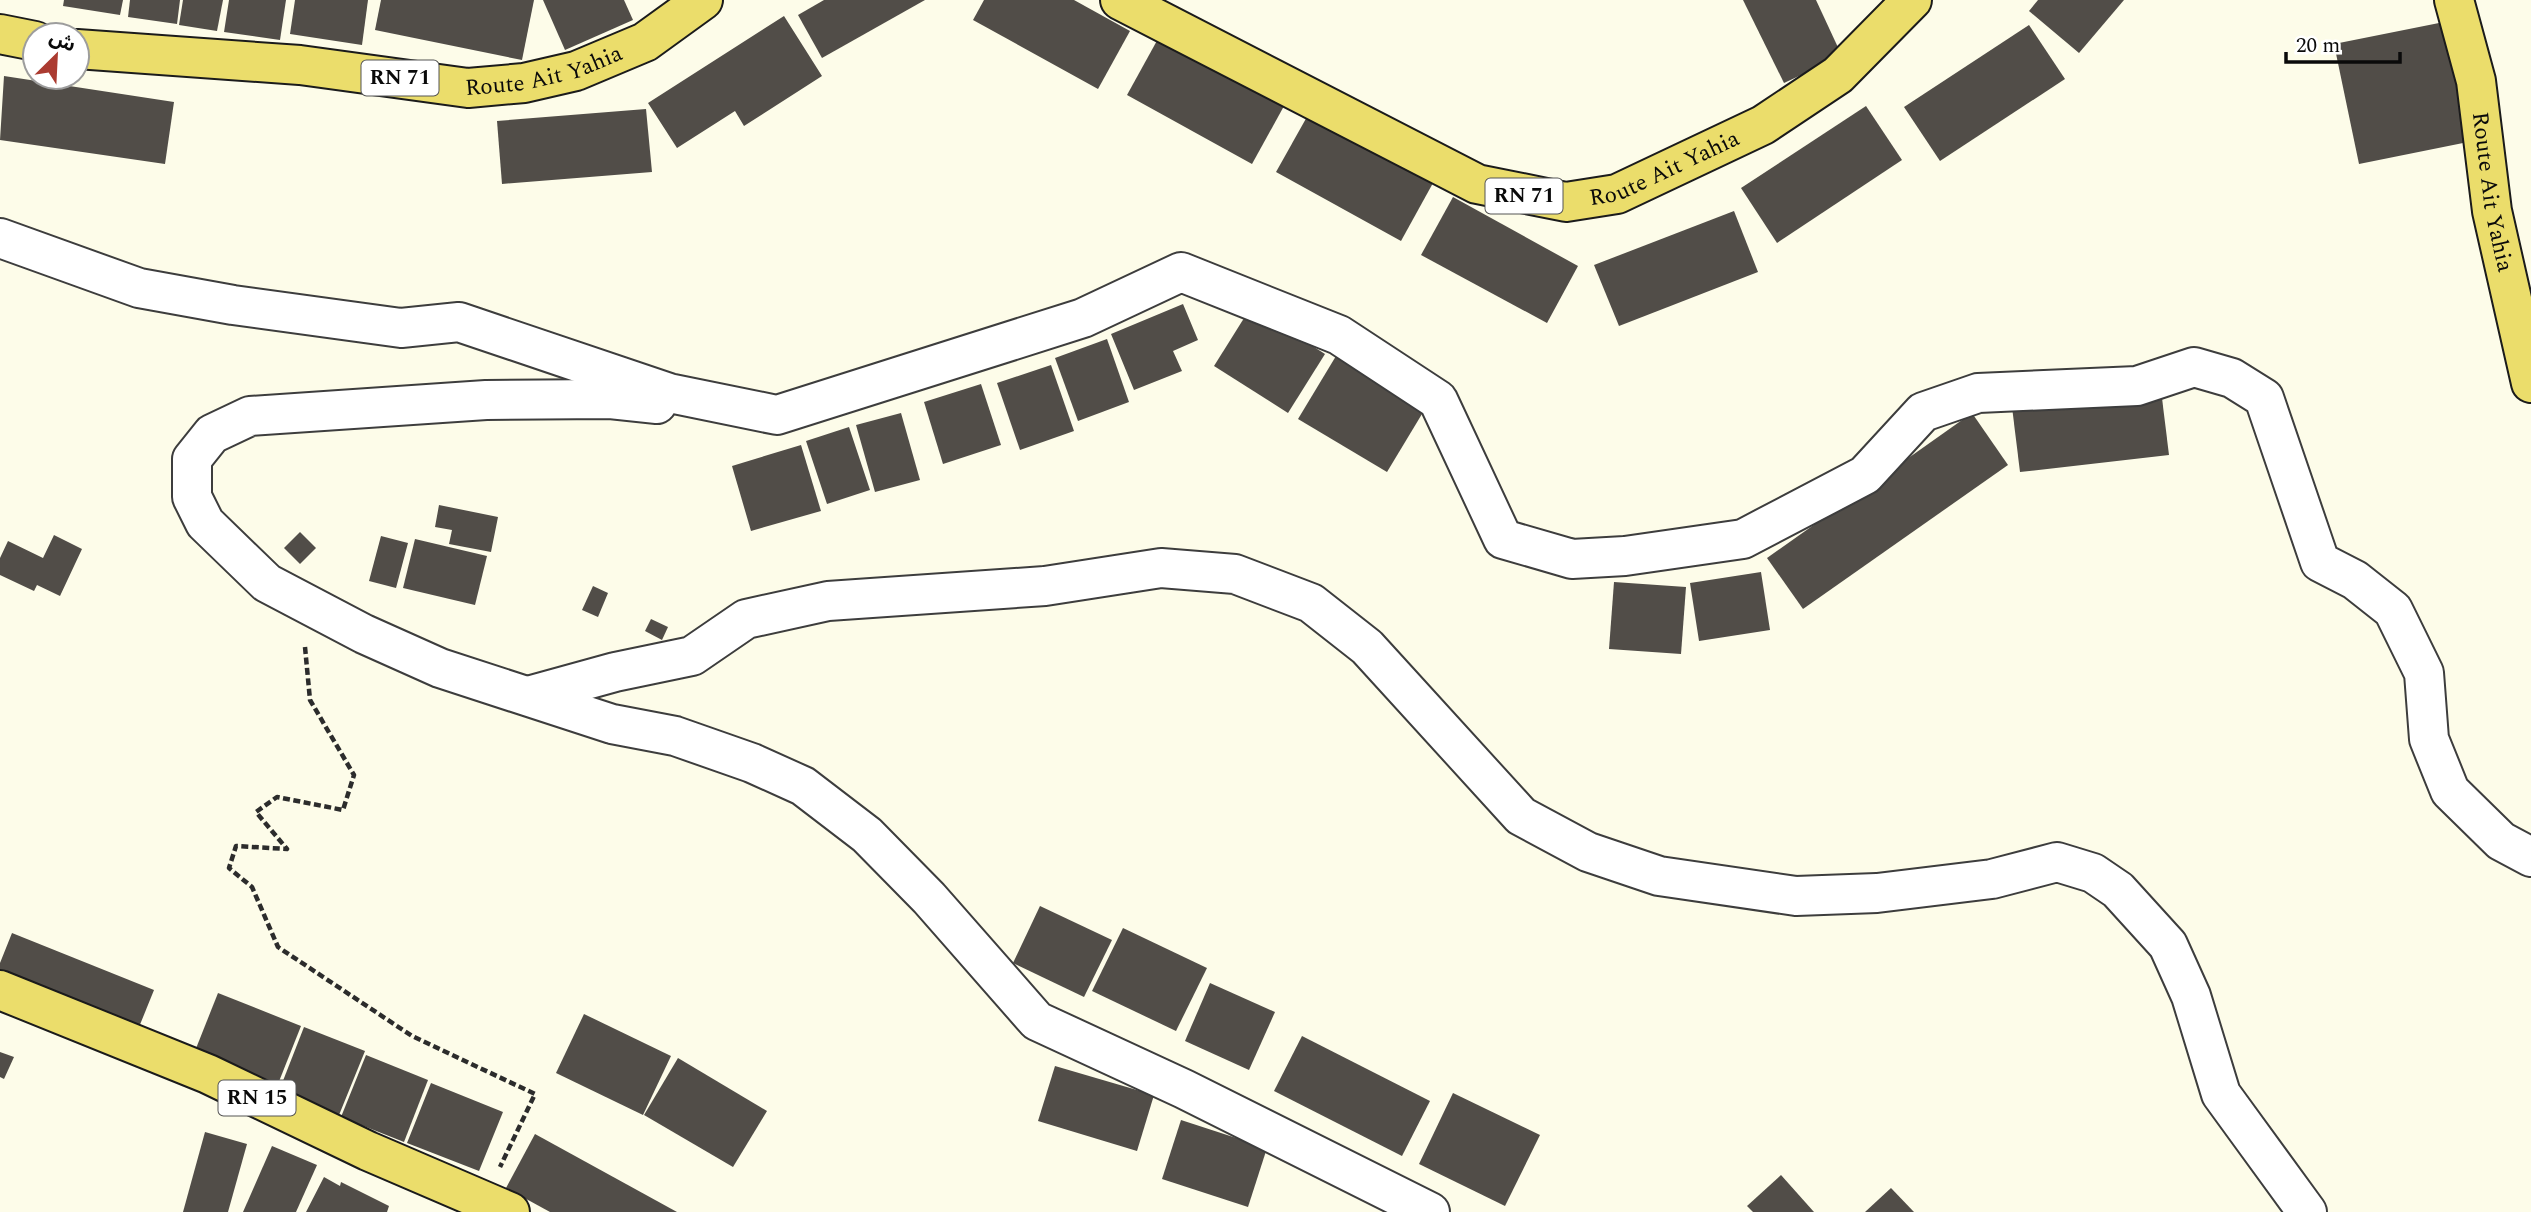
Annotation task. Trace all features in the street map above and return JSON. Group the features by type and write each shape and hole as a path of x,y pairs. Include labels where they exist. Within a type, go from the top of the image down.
{"main road":[{"name":"Route Ait Yahia","path":"91,50 300,65 468,88 482,87 524,83 576,71 645,41 703,0"},
{"name":"Route Ait Yahia","path":"1120,0 1477,184 1566,202 1617,194 1763,125 1838,75 1912,0"},
{"name":"Route Ait Yahia","path":"2454,0 2476,80 2492,211 2531,383"},
{"path":"0,33 21,38"},
{"name":"RN 15","path":"0,990 208,1074 368,1151 498,1205"}],"street":[{"path":"0,238 139,288 219,303 401,328 458,322 669,393 777,415 1083,318 1181,272 1339,335 1438,400 1503,539 1572,559 1625,556 1743,539 1866,475 1923,411 1978,393 2137,386 2194,367 2232,378 2264,398 2320,562 2355,580 2393,610 2424,673 2430,739 2449,791 2501,841 2531,857"},
{"path":"739,407 681,407 610,399 486,400 250,416 212,434 192,459 192,497 205,523 267,583 440,668 612,724 675,736 752,763 803,786 867,835 929,898 1037,1021 1184,1089 1430,1212"},
{"path":"528,696 615,672 692,656 746,620 828,601 1045,586 1161,568 1235,574 1311,603 1358,639 1438,722 1521,816 1588,852 1659,876 1796,896 1877,893 1992,879 2057,862 2093,873 2118,890 2168,945 2191,996 2221,1094 2307,1212"}],"path":[{"path":"300,600 310,700 354,775 343,810 277,797 256,813 287,849 236,846 229,868 252,887 278,947 412,1036 535,1094 498,1205"}],"building":[{"path":"64,0 123,0 120,15 63,6"},
{"path":"130,0 180,0 177,24 128,17"},
{"path":"183,0 223,0 217,31 179,25"},
{"path":"229,0 286,0 280,40 224,32"},
{"path":"295,0 368,0 362,45 290,34"},
{"path":"381,0 534,0 522,60 375,30"},
{"path":"543,0 624,0 633,20 565,50"},
{"path":"824,0 925,0 822,58 798,15"},
{"path":"984,0 1074,0 1130,31 1098,89 973,20"},
{"path":"1743,0 1816,0 1842,56 1784,83"},
{"path":"2038,0 2124,0 2079,53 2029,11"},
{"path":"784,16 822,76 744,126 735,111 677,148 648,103"},
{"path":"2449,21 2473,141 2359,164 2334,44"},
{"path":"2029,25 2065,79 1940,161 1904,107"},
{"path":"1159,37 1284,106 1252,164 1127,95"},
{"path":"4,76 21,79 21,91 91,89 174,102 165,164 0,140"},
{"path":"1866,106 1902,160 1777,243 1741,188"},
{"path":"646,109 652,172 502,184 497,121"},
{"path":"1308,115 1433,183 1401,241 1276,172"},
{"path":"1453,197 1578,266 1547,323 1421,255"},
{"path":"1734,211 1758,272 1619,326 1594,265"},
{"path":"1183,304 1198,340 1173,351 1182,371 1134,390 1111,334"},
{"path":"1251,307 1325,354 1288,413 1214,366"},
{"path":"1107,339 1129,402 1078,421 1055,358"},
{"path":"1336,356 1425,409 1387,472 1298,419"},
{"path":"1051,365 1074,431 1020,450 997,383"},
{"path":"981,384 1001,445 943,464 924,402"},
{"path":"2161,390 2169,455 2020,472 2012,407"},
{"path":"901,413 920,480 875,492 856,425"},
{"path":"1972,413 2008,465 1803,609 1767,558"},
{"path":"849,427 870,490 827,504 806,441"},
{"path":"801,445 821,511 751,531 732,466"},
{"path":"439,505 498,517 491,552 449,544 452,530 435,527"},
{"path":"300,532 316,548 300,564 284,548"},
{"path":"54,535 82,549 60,596 37,585 34,591 0,575 0,558 8,541 43,558"},
{"path":"381,536 408,543 396,588 369,581"},
{"path":"415,539 487,556 475,605 403,588"},
{"path":"1761,572 1770,630 1699,641 1690,583"},
{"path":"1614,582 1686,587 1681,654 1609,649"},
{"path":"593,586 608,593 598,617 582,610"},
{"path":"651,619 668,627 662,640 645,631"},
{"path":"1040,906 1112,940 1084,997 1013,963"},
{"path":"1123,928 1207,968 1176,1031 1092,991"},
{"path":"12,933 154,990 135,1037 0,983 0,963"},
{"path":"1210,983 1275,1012 1249,1070 1185,1041"},
{"path":"218,993 301,1026 276,1089 193,1056"},
{"path":"584,1014 671,1056 643,1115 556,1073"},
{"path":"304,1027 365,1051 339,1115 279,1091"},
{"path":"1302,1036 1430,1101 1402,1156 1274,1091"},
{"path":"0,1052 14,1057 4,1079 0,1077"},
{"path":"366,1055 428,1080 404,1142 341,1117"},
{"path":"678,1058 767,1111 733,1167 644,1115"},
{"path":"1055,1066 1154,1095 1137,1151 1038,1121"},
{"path":"431,1083 503,1112 479,1171 407,1143"},
{"path":"1453,1093 1540,1135 1505,1206 1419,1164"},
{"path":"1181,1120 1267,1148 1248,1207 1162,1179"},
{"path":"205,1132 247,1144 228,1212 183,1212"},
{"path":"535,1134 677,1212 550,1212 506,1188"},
{"path":"272,1146 317,1165 296,1212 243,1212"},
{"path":"1781,1175 1814,1212 1753,1212 1747,1206"},
{"path":"324,1177 340,1186 341,1182 389,1206 387,1212 306,1212"},
{"path":"1891,1188 1914,1212 1865,1212"}]}
